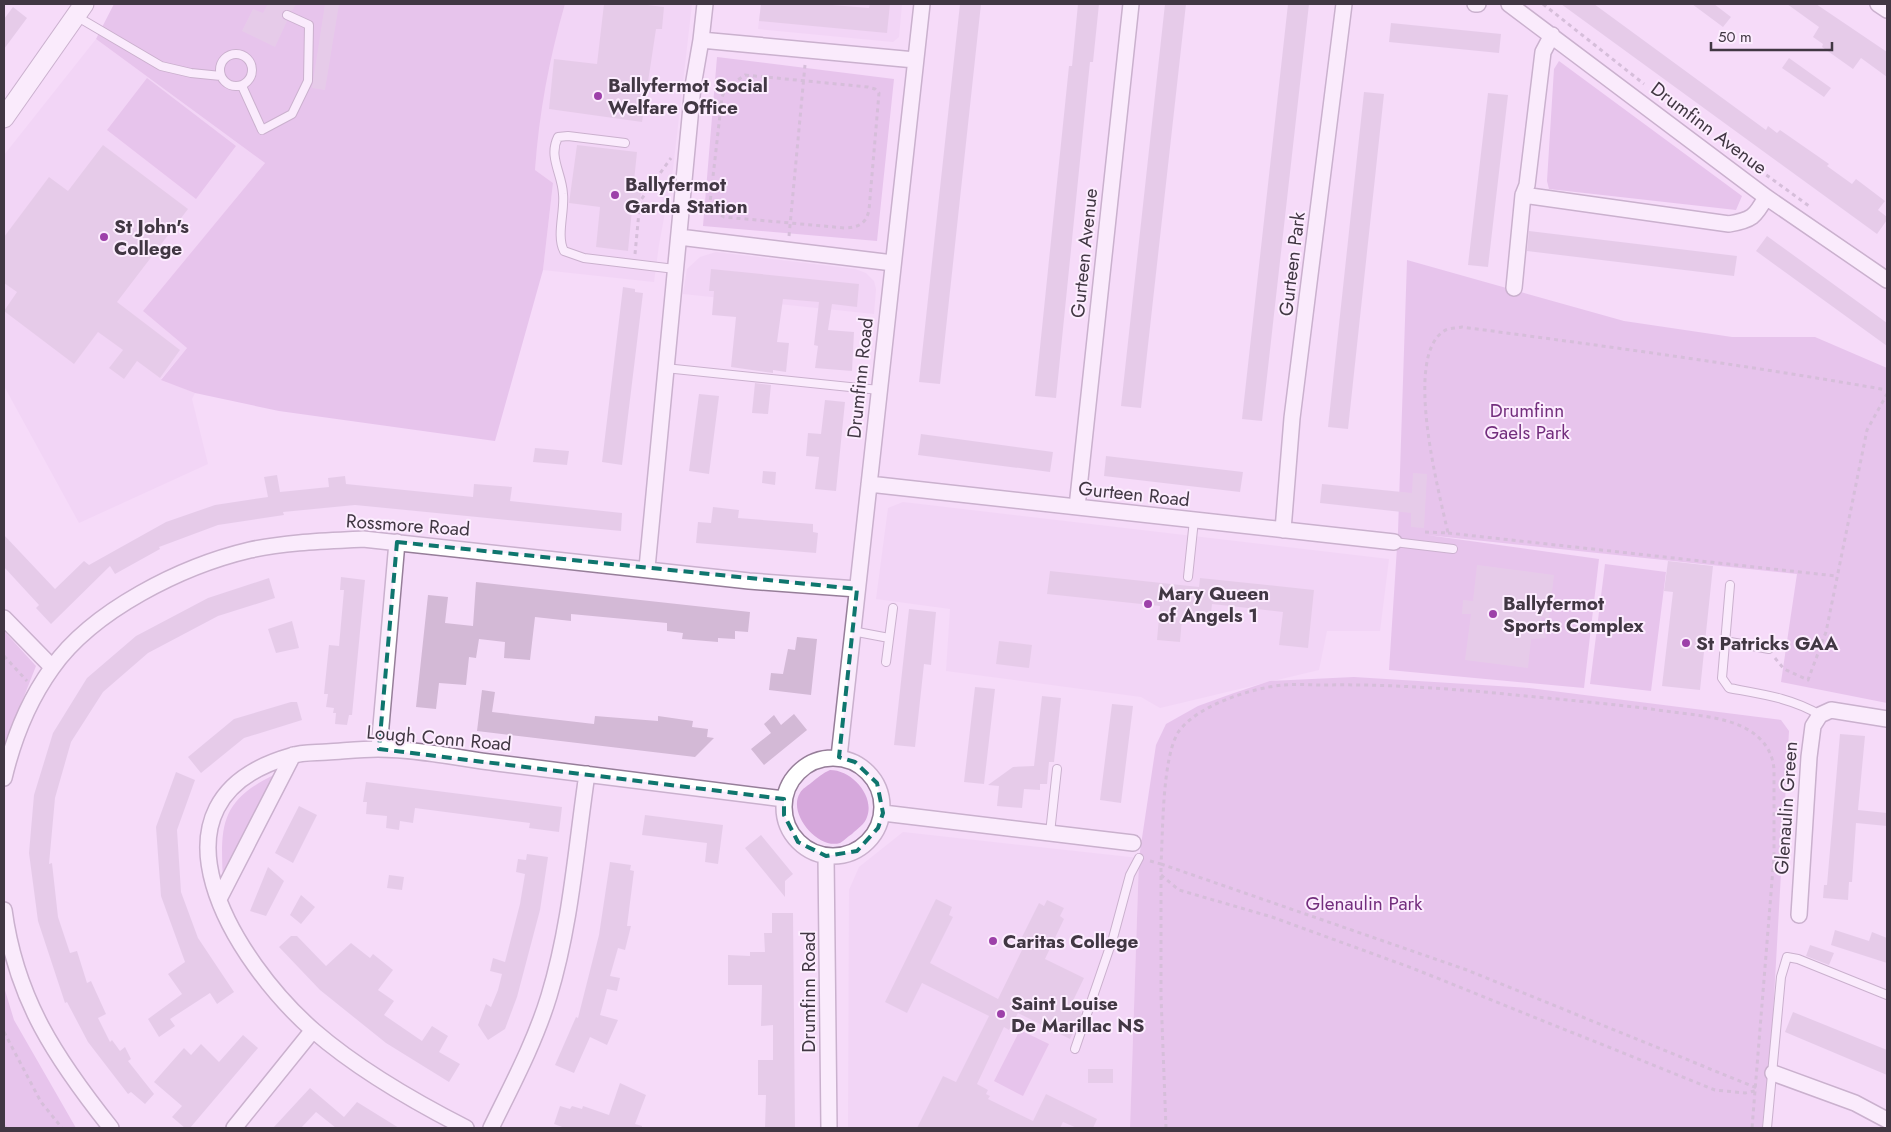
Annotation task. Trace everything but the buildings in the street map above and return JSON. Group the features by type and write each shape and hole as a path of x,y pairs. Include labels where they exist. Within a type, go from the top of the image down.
{"street":[{"path":"646,568 693,86 705,4"},
{"name":"Drumfinn Road","path":"839,757 922,4"},
{"name":"Gurteen Avenue","path":"1077,508 1131,4"},
{"name":"Gurteen Park","path":"1283,530 1292,418 1344,4"},
{"name":"Drumfinn Avenue","path":"1509,4 1766,197 1887,280"},
{"path":"1878,4 1887,10"},
{"path":"4,118 80,10"},
{"path":"1514,288 1523,195 1527,185 1543,52 1552,35"},
{"path":"701,40 915,60"},
{"path":"1523,195 1729,224 1746,221 1756,215 1766,197"},
{"path":"678,237 893,263"},
{"name":"Gurteen Road","path":"869,484 1394,542"},
{"name":"Rossmore Road","path":"4,778 11,749 38,692 52,667 74,643 114,610 160,583 204,564 250,550 302,542 363,539 749,580 857,589"},
{"path":"379,749 397,542"},
{"path":"4,618 52,667"},
{"path":"1820,715 1830,710 1887,719"},
{"name":"Glenaulin Green","path":"1799,916 1808,757 1813,726 1820,715"},
{"name":"Lough Conn Road","path":"466,1128 395,1088 356,1063 313,1030 260,972 237,940 223,915 210,862 208,828 215,808 228,790 246,775 293,755 379,749 784,799"},
{"path":"219,899 293,755"},
{"path":"839,757 854,762 867,771 877,783 882,797 882,813 878,828 869,841 857,851 842,855 826,856 811,851 794,836 784,815 784,799 789,785 798,772 817,760 839,757"},
{"path":"491,1128 529,1049 549,997 568,918 587,774"},
{"path":"882,813 1133,843"},
{"name":"Drumfinn Road","path":"826,856 829,1128"},
{"path":"4,910 18,975 39,1025 68,1072 111,1128"},
{"path":"234,1128 313,1030"},
{"path":"1773,1073 1855,1104 1887,1120"}],"lane":[{"path":"80,10 161,66 191,73 221,76"},
{"path":"242,86 262,130 292,114 308,81 309,25 287,15"},
{"path":"232,54 243,55 251,62 253,73 251,79 242,86 237,87 227,84 221,76 223,60 232,54"},
{"path":"625,142 568,136 558,137 554,146 556,168 563,186 564,208 560,244 564,252 584,258 675,269"},
{"path":"665,368 879,390"},
{"path":"1188,577 1194,520"},
{"path":"1394,542 1452,549"},
{"path":"1730,585 1722,678 1729,688 1804,705 1820,715"},
{"path":"886,662 893,608"},
{"path":"852,631 889,638"},
{"path":"1725,641 1769,649"},
{"path":"1050,833 1057,770"},
{"path":"1075,1049 1113,938 1130,875 1139,858"},
{"path":"1767,1128 1781,977 1787,957 1798,959 1887,995"}],"path":[{"path":"1543,4 1649,88"},
{"path":"787,250 806,50"},
{"path":"745,75 875,88 879,92 869,210 864,223 856,227 790,223 724,217 716,212 710,203 722,96 726,88 745,75"},
{"path":"1719,140 1815,210"},
{"path":"634,264 640,201 672,156"},
{"path":"1448,533 1432,454 1424,398 1426,362 1436,339 1444,330 1462,327 1604,346 1789,372 1887,392 1867,430 1826,632 1808,680 1784,669 1769,649"},
{"path":"1418,532 1448,533 1836,576"},
{"path":"4,656 38,692"},
{"path":"1166,1128 1161,996 1161,864 1170,751 1179,731 1194,717 1214,705 1253,691 1283,685 1372,684 1460,690 1635,707 1724,721 1745,728 1766,745 1773,756 1774,856 1752,1128"},
{"path":"1139,858 1467,970 1756,1089 1771,1092"},
{"path":"1161,875 1179,890 1272,917 1412,968 1715,1090 1745,1093 1756,1089"},
{"path":"4,1032 41,1102 62,1128"}],"highlighted area":[{"path":"397,542 857,589 839,757 855,762 877,783 883,813 878,828 857,851 826,856 798,842 784,815 784,799 379,749"}],"shaded area":[{"path":"565,4 692,4 673,169 654,282 543,270 553,183 535,170 536,155 541,105 551,52"},
{"path":"761,4 902,4 899,37 893,42 758,29"},
{"name":"St John's College","path":"96,39 265,163 144,311 187,348 161,379 195,393 192,399 208,464 79,523 4,386 4,155"},
{"path":"716,252 855,269 866,273 874,281 876,289 874,314 683,294 687,269 700,257"},
{"name":"Mary Queen of Angels 1","path":"903,502 1389,559 1380,631 1327,631 1319,670 1160,708 1141,697 946,671 950,609 876,599 888,508"},
{"name":"Caritas College","path":"903,832 1139,858 1130,1128 848,1128 849,890 859,867"}],"green space":[{"path":"114,4 565,4 546,86 535,170 553,183 543,270 495,441 279,411 195,393 161,380 187,348 143,311 265,163 96,39"},
{"path":"717,57 894,79 877,241 703,226"},
{"path":"1559,61 1742,196 1736,210 1549,189 1547,181 1554,69"},
{"path":"147,78 236,146 196,199 107,130"},
{"name":"Drumfinn Gaels Park","path":"1407,260 1624,321 1732,337 1815,337 1887,368 1887,703 1781,682 1797,574 1427,535 1599,559 1584,688 1389,670 1398,532"},
{"path":"1605,564 1666,572 1651,691 1590,684"},
{"path":"4,631 36,666 4,747"},
{"name":"Glenaulin Park","path":"1354,677 1529,688 1781,720 1789,731 1771,1051 1762,1128 1130,1128 1139,858 1156,745 1166,724 1198,706 1270,681"},
{"path":"830,770 846,774 860,786 865,793 869,809 866,820 861,826 842,842 831,844 814,836 807,828 801,819 797,801 803,789"},
{"path":"276,774 223,880 222,843 224,829 234,804 258,784"},
{"path":"4,987 14,1020 76,1128 4,1128"},
{"path":"1020,1030 1049,1044 1023,1096 994,1081"}],"place":[{"name":"Ballyfermot Social Welfare Office","path":"598,96"},
{"name":"Ballyfermot Garda Station","path":"615,195"},
{"name":"St John's College","path":"104,237"},
{"name":"Mary Queen of Angels 1","path":"1148,604"},
{"name":"Ballyfermot Sports Complex","path":"1493,614"},
{"name":"St Patricks GAA","path":"1686,643"},
{"name":"Caritas College","path":"993,941"},
{"name":"Saint Louise De Marillac NS","path":"1001,1014"}]}
